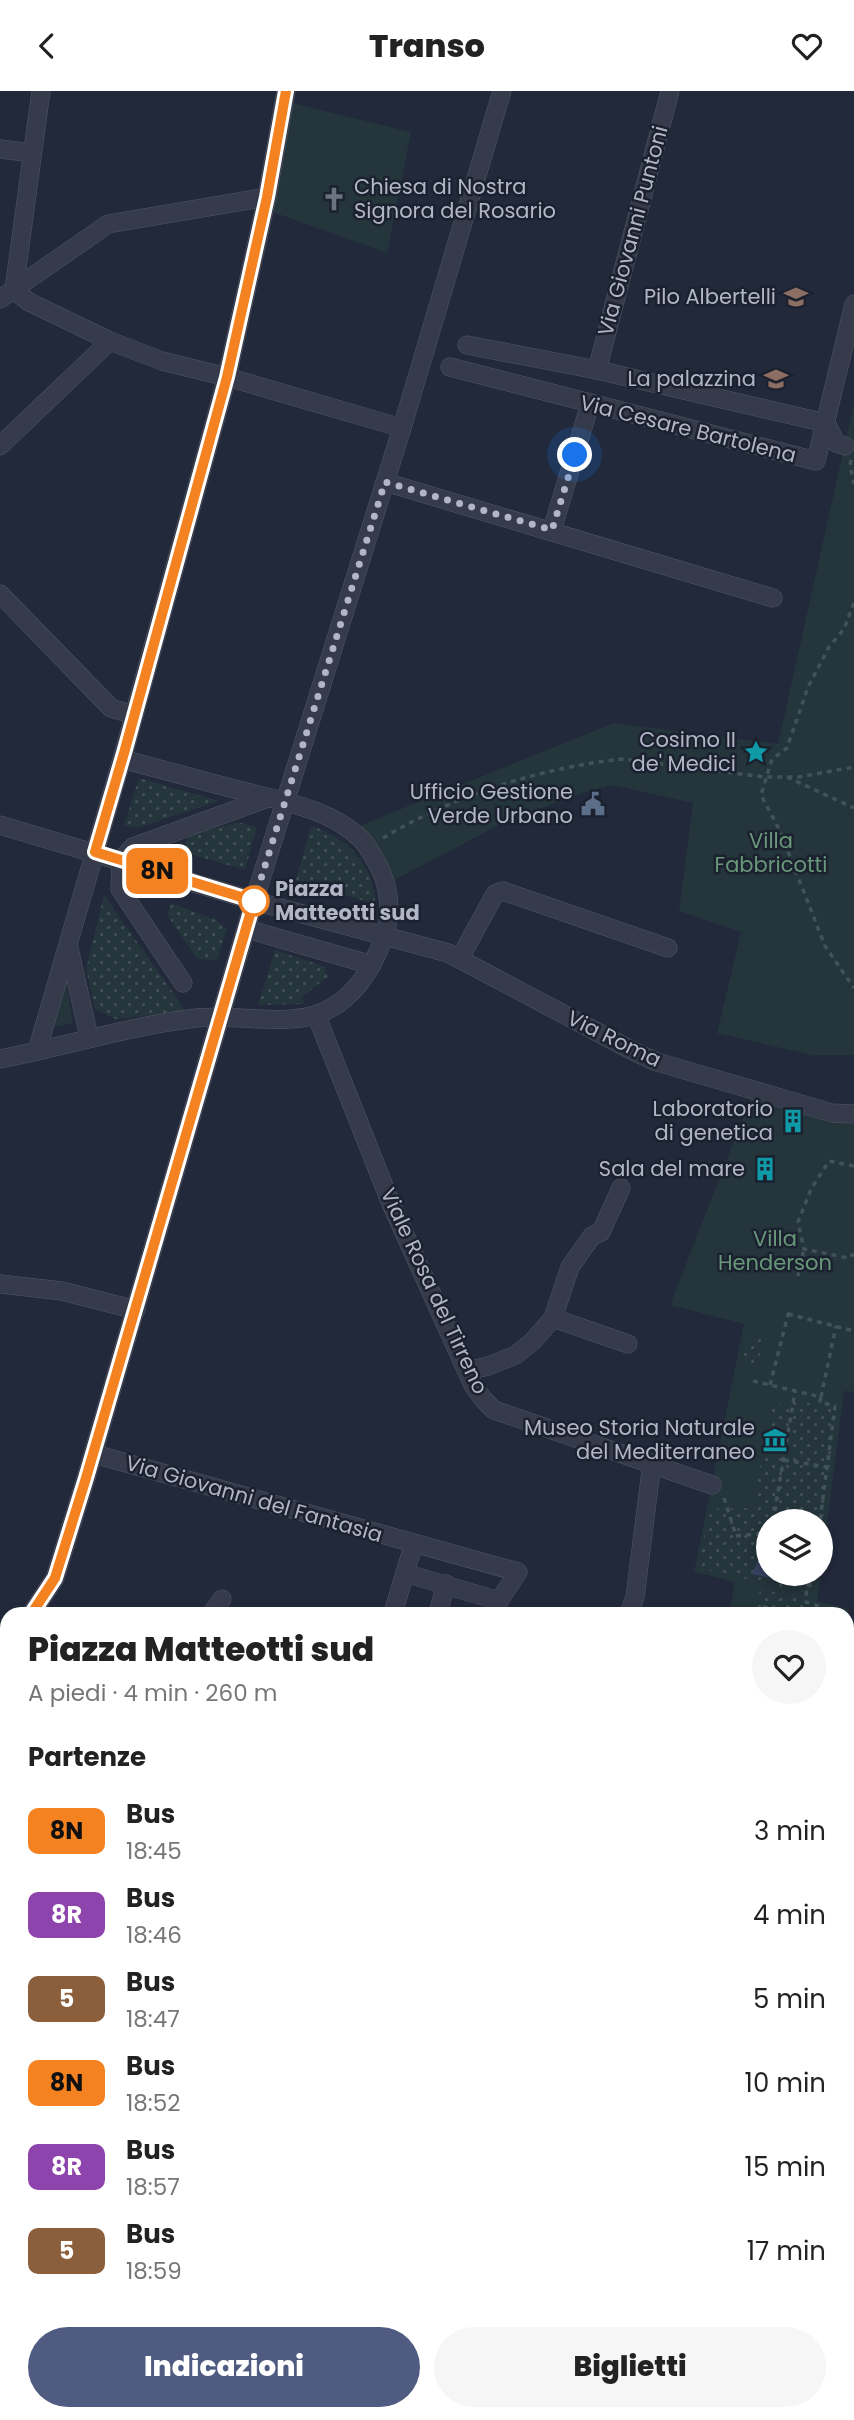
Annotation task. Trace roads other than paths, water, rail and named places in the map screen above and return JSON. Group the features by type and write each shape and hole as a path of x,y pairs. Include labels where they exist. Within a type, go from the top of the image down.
{"street":[{"path":"7,295 41,91"},
{"path":"37,1051 123,756 227,377 267,197 286,91"},
{"path":"36,1607 55,1578 94,1454 254,901 402,428 502,91"},
{"name":"Via Giovanni Puntoni","path":"597,370 670,91"},
{"path":"0,149 32,153"},
{"path":"7,295 108,224 267,197"},
{"path":"7,295 29,302 110,341 162,361 402,428"},
{"path":"845,446 836,443 826,423 854,304"},
{"path":"0,446 110,341"},
{"name":"Via Cesare Bartolena","path":"450,367 816,461 826,423 597,370 467,345"},
{"path":"552,530 590,404"},
{"path":"385,482 773,597"},
{"path":"0,594 111,708 134,715"},
{"path":"0,1059 89,1037 197,1018 290,1018 318,1014 338,1004 355,990 372,965 384,936 388,910 387,884 369,848 335,821 286,801 123,756"},
{"path":"183,983 120,889 121,860 133,847 268,798"},
{"path":"0,825 95,852"},
{"name":"Via Roma","path":"95,852 254,901 460,958 657,1062 832,1113 854,1115"},
{"path":"460,958 495,894 503,891 668,948"},
{"path":"247,929 372,965"},
{"path":"68,946 89,1037"},
{"name":"Viale Rosa del Tirreno","path":"318,1014 318,1022 392,1206 467,1371 483,1399 494,1410 652,1462 712,1485"},
{"path":"467,1371 516,1355 533,1341 553,1318 570,1267 592,1236 601,1232 621,1188"},
{"path":"0,1285 61,1291 136,1310"},
{"path":"553,1318 628,1344"},
{"name":"Via Giovanni del Fantasia","path":"94,1454 518,1572 499,1601 405,1573"},
{"path":"631,1607 635,1597 652,1462"},
{"path":"395,1607 414,1543"},
{"path":"440,1607 446,1584"}],"place":[{"name":"Chiesa di Nostra Signora del Rosario","path":"334,199"},
{"name":"Pilo Albertelli","path":"796,297"},
{"name":"La palazzina","path":"776,379"},
{"name":"Cosimo II de' Medici","path":"756,752"},
{"name":"Ufficio Gestione Verde Urbano","path":"593,804"},
{"name":"Piazza Matteotti sud","path":"254,901"},
{"name":"Laboratorio di genetica","path":"793,1121"},
{"name":"Sala del mare","path":"765,1169"},
{"name":"Museo Storia Naturale del Mediterraneo","path":"775,1440"}],"park label":[{"name":"Villa Fabbricotti","path":"771,853"},
{"name":"Villa Henderson","path":"775,1251"}]}
